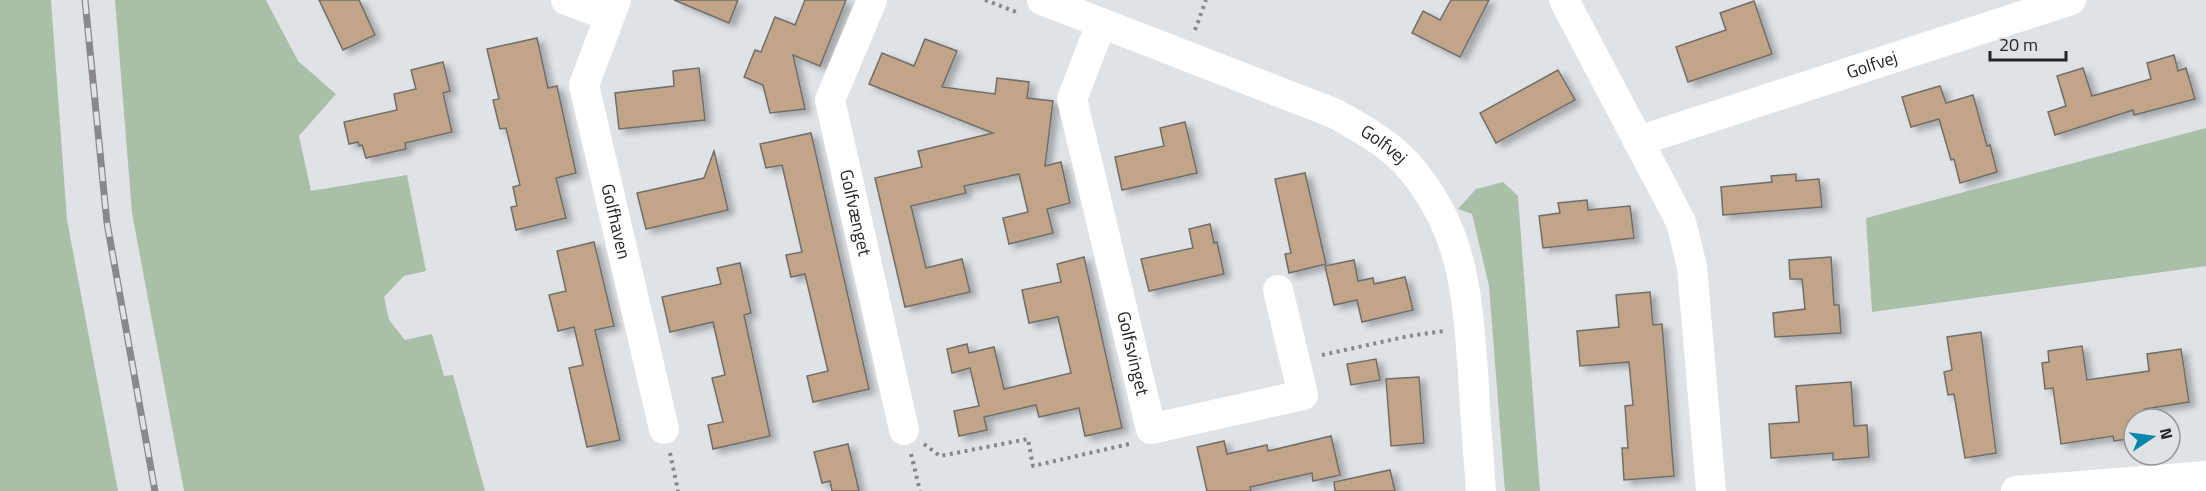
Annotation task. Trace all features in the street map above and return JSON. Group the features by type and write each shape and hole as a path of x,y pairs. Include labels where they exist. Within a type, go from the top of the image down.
{"street":[{"name":"Golfhaven","path":"566,0 612,8 584,85 664,429"},
{"name":"Golfvænget","path":"872,0 830,100 904,430"},
{"path":"1564,0 1681,222 1692,267 1711,491"},
{"name":"Golfvej","path":"1638,141 2071,0"},
{"name":"Golfvej","path":"1035,8 1101,24 1336,114 1376,137 1405,162 1426,188 1444,218 1460,267 1467,300 1481,491"},
{"name":"Golfsvinget","path":"1101,24 1072,99 1151,429"},
{"path":"1151,429 1303,395 1278,290"},
{"path":"2016,491 2206,476"}],"path":[{"path":"984,0 1035,8"},
{"path":"1294,361 1409,336 1447,331 1446,320"},
{"path":"664,429 678,491"},
{"path":"904,430 940,456 1028,439 1033,466 1143,441 1151,429"},
{"path":"904,430 920,491"}],"green space":[{"path":"0,0 51,0 67,220 118,491 0,491"},
{"path":"115,0 266,0 298,61 336,94 299,136 311,191 407,175 426,271 404,276 384,297 389,320 405,340 432,334 444,376 453,375 485,491 184,491 132,213"},
{"path":"2206,128 2206,266 1872,312 1866,218"},
{"path":"1503,182 1518,196 1540,491 1505,491 1489,286 1472,214 1458,209 1476,189"}],"building":[{"path":"319,0 359,0 375,35 343,50"},
{"path":"674,0 738,0 729,23"},
{"path":"805,0 846,0 820,66 793,55 805,109 770,113 763,85 744,77 755,50 761,52 775,17 795,25"},
{"path":"1451,0 1489,0 1460,57 1412,33 1423,11 1440,20"},
{"path":"1754,1 1772,54 1688,82 1676,47 1726,30 1720,13"},
{"path":"537,38 548,88 557,86 576,173 556,178 566,218 516,230 511,207 517,206 513,187 520,185 506,128 500,129 493,100 499,99 487,49"},
{"path":"925,39 957,51 942,87 995,94 997,78 1029,82 1027,98 1053,101 1045,166 1061,162 1070,203 1047,209 1053,233 1009,244 1003,218 1028,212 1019,174 964,186 966,193 911,206 926,268 962,259 970,292 905,307 875,178 922,167 918,151 993,133 869,84 882,53 914,66"},
{"path":"2174,55 2178,71 2186,68 2195,99 2134,115 2133,110 2055,135 2048,112 2066,106 2057,76 2083,68 2092,96 2151,79 2147,63"},
{"path":"443,62 450,91 443,93 452,132 405,143 406,149 366,158 362,145 359,146 358,142 349,144 344,122 397,110 394,94 416,89 411,70"},
{"path":"699,68 705,120 619,129 615,93 674,86 673,71"},
{"path":"1558,70 1575,100 1496,143 1480,113"},
{"path":"1940,86 1946,103 1973,95 1987,146 1990,145 1997,172 1960,183 1939,119 1911,127 1902,97"},
{"path":"1185,122 1197,173 1122,190 1115,157 1164,146 1160,128"},
{"path":"811,133 869,389 813,402 807,376 828,371 805,274 791,277 786,255 802,252 782,165 766,168 760,144"},
{"path":"714,151 728,210 646,229 637,193 704,178"},
{"path":"1305,173 1326,264 1289,273 1285,254 1291,253 1275,179"},
{"path":"1796,174 1796,181 1819,179 1822,207 1723,215 1721,187 1772,182 1771,176"},
{"path":"1587,200 1588,210 1630,206 1634,238 1543,248 1539,216 1560,213 1558,203"},
{"path":"1210,224 1214,243 1217,242 1224,274 1149,291 1141,259 1193,248 1189,229"},
{"path":"594,242 614,326 595,330 620,440 587,447 569,368 583,365 574,327 558,331 549,295 566,291 557,251"},
{"path":"1084,257 1122,428 1085,436 1079,408 1039,417 1036,405 984,417 987,430 959,436 954,411 979,406 970,368 952,373 947,349 967,344 969,353 994,347 1004,389 1071,373 1058,317 1029,323 1022,290 1061,282 1057,264"},
{"path":"1831,257 1834,305 1839,305 1841,333 1775,337 1773,313 1805,309 1802,279 1790,279 1789,260"},
{"path":"1354,260 1358,281 1373,278 1374,284 1405,277 1413,310 1362,322 1357,300 1334,305 1325,266"},
{"path":"740,263 751,313 744,315 770,436 713,449 708,425 723,422 712,378 725,375 713,322 670,332 662,297 721,284 717,268"},
{"path":"1650,292 1653,325 1662,324 1674,476 1624,480 1622,448 1628,448 1625,406 1633,405 1629,362 1580,366 1577,331 1619,327 1616,295"},
{"path":"1981,332 1996,453 1965,458 1954,394 1948,395 1944,372 1952,370 1947,337"},
{"path":"2082,346 2087,380 2149,371 2147,354 2181,349 2189,402 2157,407 2122,407 2122,440 2114,441 2113,436 2061,444 2053,388 2045,389 2042,363 2049,362 2048,351"},
{"path":"1376,359 1380,380 1351,385 1347,364"},
{"path":"1419,377 1424,443 1391,446 1386,379"},
{"path":"1851,382 1854,426 1867,425 1869,457 1833,460 1833,453 1771,458 1769,424 1799,422 1796,386"},
{"path":"1331,436 1340,475 1313,481 1312,473 1250,487 1251,491 1207,491 1197,447 1224,441 1227,454 1267,445 1268,451"},
{"path":"848,444 859,491 832,491 830,481 822,483 814,452"},
{"path":"1390,470 1395,491 1335,491 1334,482"}],"railway":[{"path":"85,0 107,223 155,491"}]}
